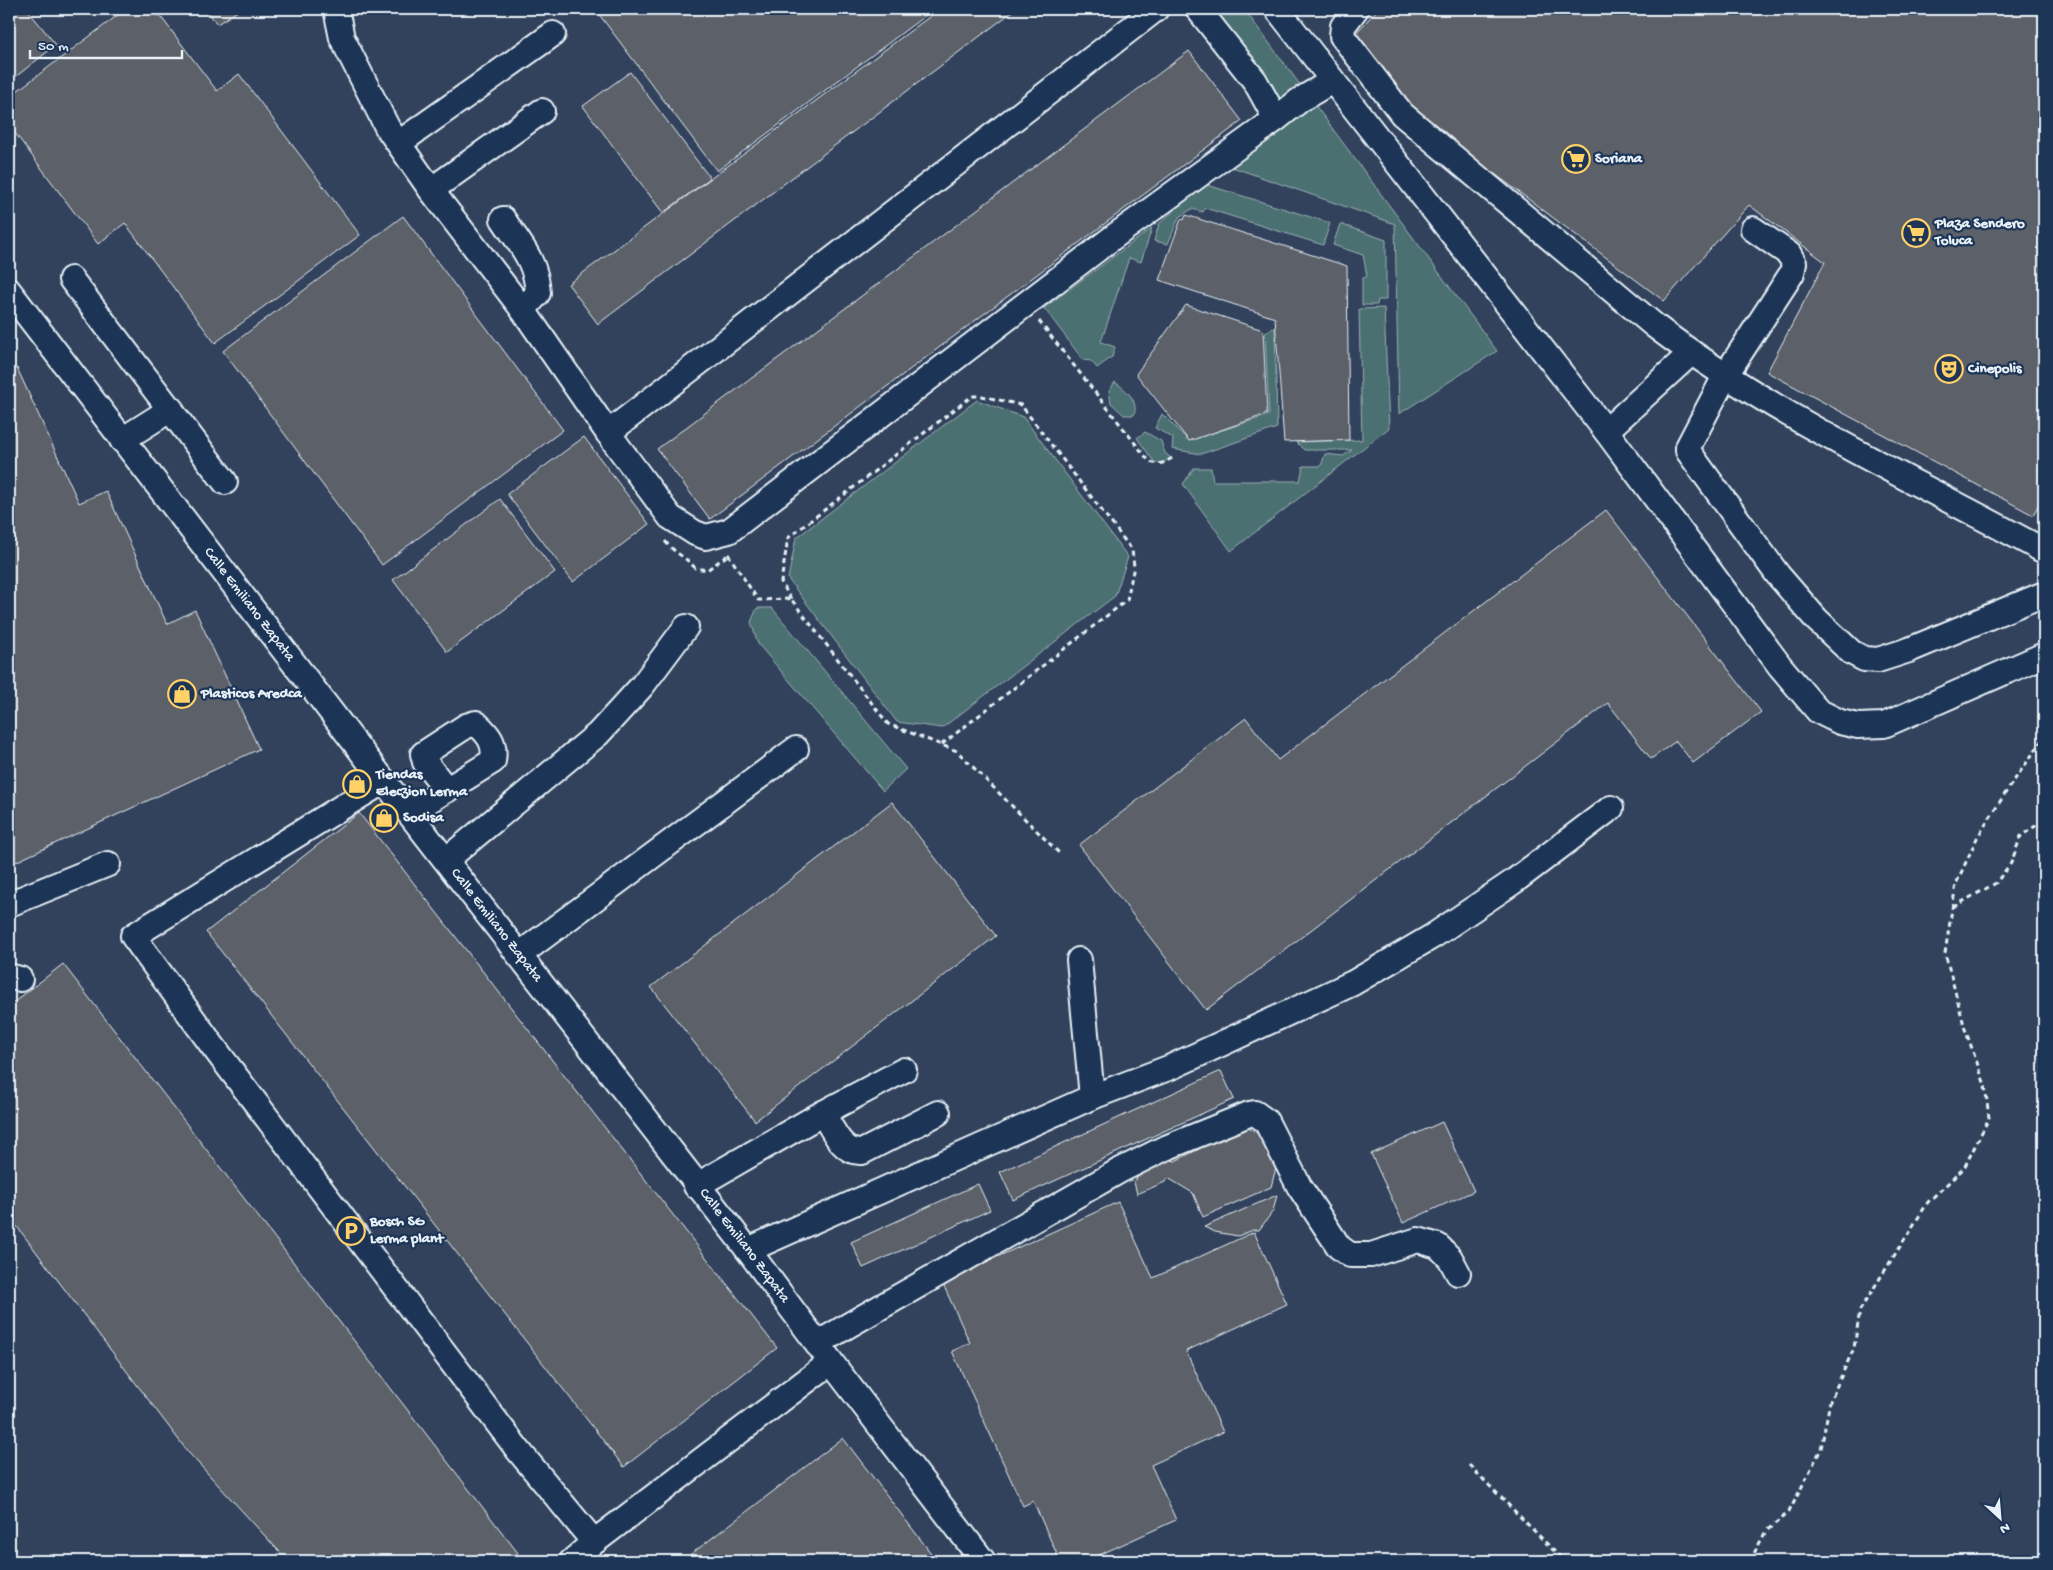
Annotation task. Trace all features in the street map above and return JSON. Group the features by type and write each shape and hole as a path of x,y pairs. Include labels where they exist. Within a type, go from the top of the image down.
{"street":[{"path":"336,9 342,38 356,70 387,127 431,190 523,310 608,433 670,517 695,533 706,536 729,531 1112,238 1300,100 1332,81"},
{"path":"608,433 1156,9"},
{"path":"1198,9 1255,81 1276,119"},
{"path":"1276,9 1606,431 1780,666 1818,711 1832,719 1858,726 1884,725 2044,654"},
{"path":"1356,9 1343,26 1342,36 1402,114 1648,320 1725,376 1788,413 2044,551"},
{"path":"399,143 553,34"},
{"path":"431,190 542,111"},
{"path":"503,219 532,262 537,275 538,292 523,310"},
{"path":"1753,229 1789,254 1794,263 1792,273 1725,376 1688,447 1688,453 1778,575 1817,620 1851,652 1864,659 1878,660 1909,650 2044,594"},
{"path":"71,279 171,408 225,482"},
{"name":"Calle Emiliano Zapata","path":"9,291 696,1186 748,1250 983,1561"},
{"path":"1606,431 1691,353"},
{"path":"122,440 171,408"},
{"path":"446,860 598,734 642,686 686,627"},
{"path":"519,955 796,749"},
{"path":"384,780 133,936 212,1045 512,1442 594,1542"},
{"path":"409,813 447,790"},
{"path":"748,1250 1092,1097 1171,1067 1353,983 1449,925 1513,882 1611,808"},
{"path":"9,904 108,864"},
{"path":"1079,960 1092,1097"},
{"path":"696,1186 823,1113 904,1070"},
{"path":"823,1113 844,1146 857,1153 938,1113"},
{"path":"572,1561 824,1353 857,1320 1119,1171 1163,1149 1249,1114 1255,1113 1266,1120 1299,1186 1339,1247 1350,1255 1371,1255 1418,1240 1438,1246 1450,1258 1458,1273"}],"path":[{"path":"1036,316 1149,461 1154,464 1161,464 1174,457"},
{"path":"941,745 1127,600 1134,566 1132,550 1021,405 982,396 972,396 788,538 781,582 791,600 888,724 956,751 1059,853"},
{"path":"728,554 758,600 791,600"},
{"path":"1750,1561 1766,1531 1789,1512 1821,1449 1830,1402 1854,1348 1860,1310 1928,1202 1964,1168 1989,1118 1985,1085 1965,1029 1945,952 1956,884 1977,838 2008,789 2044,738"},
{"path":"1953,907 1996,883 2011,862 2021,836 2044,820"},
{"path":"1468,1465 1564,1561"}],"shaded area":[{"path":"9,9 2044,9 2044,1561 9,1561"}],"green space":[{"path":"1211,9 1244,9 1497,351 1399,414 1395,224 1232,167 1229,158 1264,124"},
{"path":"1204,184 1330,223 1323,245 1205,208 1203,212 1192,209 1179,217 1168,244 1154,241 1159,224"},
{"path":"1340,224 1386,240 1386,300 1378,300 1377,305 1362,305 1362,279 1367,276 1363,255 1333,245"},
{"path":"1152,228 1141,262 1129,258 1101,342 1115,347 1112,357 1097,368 1091,361 1083,360 1044,308"},
{"path":"1384,308 1389,428 1231,551 1183,484 1194,468 1211,468 1213,481 1300,481 1303,466 1321,466 1325,454 1343,456 1352,450 1304,450 1296,442 1362,440 1359,309"},
{"path":"1275,327 1277,428 1201,454 1172,449 1173,438 1155,428 1162,414 1189,441 1269,415 1265,333"},
{"path":"1115,382 1133,400 1135,405 1134,415 1124,415 1111,403 1109,391"},
{"path":"977,400 1023,417 1128,557 1115,596 942,728 897,722 788,579 796,538"},
{"path":"1145,432 1161,441 1165,453 1171,458 1163,463 1155,463 1137,438"},
{"path":"757,608 772,608 906,769 883,791 758,644 751,622"}],"building":[{"path":"9,9 27,9 56,45 9,82"},
{"path":"126,9 155,9 217,91 239,74 360,235 215,343 125,223 98,244 9,125 9,97"},
{"path":"206,9 241,9 217,24"},
{"path":"595,9 934,9 717,171"},
{"path":"940,9 1016,9 598,324 568,284"},
{"name":"Plaza Sendero Toluca","path":"1378,9 2044,9 2044,494 2033,515 1767,372 1825,262 1749,205 1664,301 1407,108 1356,33"},
{"path":"1189,51 1242,121 710,519 657,449"},
{"path":"630,72 710,178 663,213 583,106"},
{"path":"1186,215 1347,266 1349,440 1284,442 1275,318 1159,280 1181,219 1184,220"},
{"path":"403,216 563,430 382,565 223,351"},
{"path":"1186,305 1263,330 1267,414 1189,441 1136,374"},
{"path":"17,368 79,503 106,491 167,624 195,610 259,749 9,865 9,372"},
{"path":"584,437 649,524 573,582 507,494"},
{"path":"500,499 555,572 447,652 393,580"},
{"path":"1606,510 1761,712 1693,763 1676,741 1651,759 1608,703 1206,1010 1079,845 1246,718 1278,760"},
{"path":"892,802 996,936 755,1121 651,987"},
{"path":"359,813 777,1348 624,1467 206,932"},
{"path":"63,964 518,1553 506,1561 288,1561 188,1452 9,1216 9,1006"},
{"path":"1221,1071 1234,1099 1013,1200 1000,1172"},
{"path":"1240,1122 1266,1139 1278,1160 1271,1187 1203,1217 1193,1193 1168,1178 1165,1182 1137,1194 1134,1182 1152,1157 1157,1156 1175,1161 1199,1149 1201,1139"},
{"path":"1442,1122 1474,1191 1403,1223 1371,1154"},
{"path":"978,1184 990,1210 863,1268 851,1242"},
{"path":"1277,1195 1273,1211 1259,1230 1253,1230 1238,1236 1215,1232 1204,1227"},
{"path":"1118,1202 1153,1278 1254,1232 1287,1304 1186,1351 1223,1432 1151,1465 1176,1520 1086,1561 1060,1561 1033,1501 1023,1506 952,1351 970,1343 942,1282"},
{"path":"843,1438 937,1561 682,1561"}],"place":[{"name":"Soriana","path":"1576,159"},
{"name":"Plaza Sendero Toluca","path":"1916,233"},
{"name":"Cinepolis","path":"1949,369"},
{"name":"Plasticos Aredca","path":"182,694"},
{"name":"Tiendas Eleczion Lerma","path":"357,784"},
{"name":"Sodisa","path":"384,818"},
{"name":"Bosch SG Lerma plant","path":"351,1231"}]}
